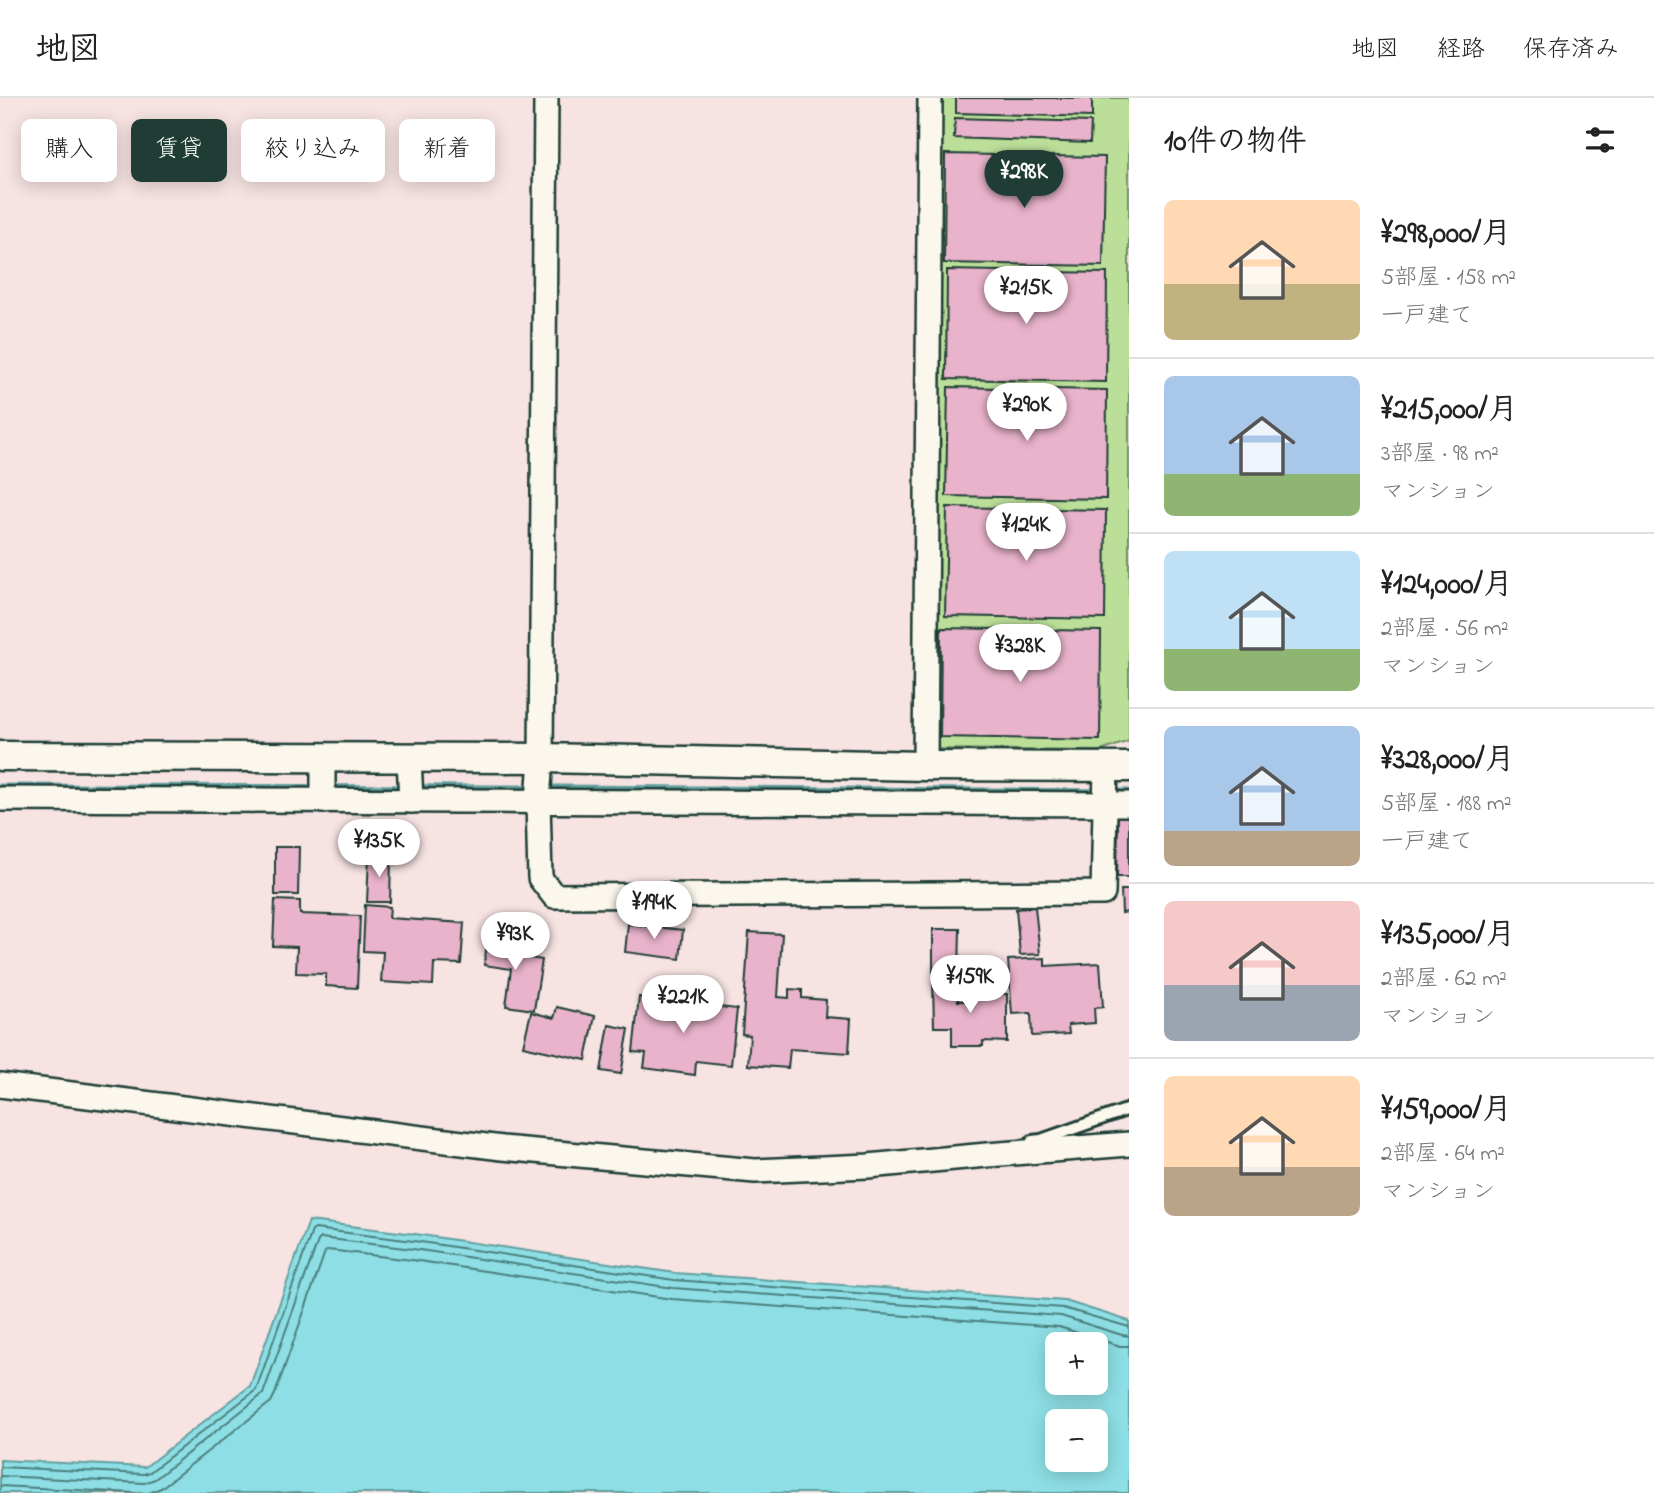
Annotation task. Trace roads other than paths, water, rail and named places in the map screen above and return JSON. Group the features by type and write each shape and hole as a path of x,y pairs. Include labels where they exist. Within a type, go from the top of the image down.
{"street":[{"path":"546,98 541,758 538,801 540,878 554,895 1103,893 1111,783"},
{"path":"925,766 930,98"},
{"path":"0,755 541,758 925,766 1111,783 1129,804"},
{"path":"323,757 323,801"},
{"path":"409,758 411,801"},
{"path":"0,799 538,801 1111,783"},
{"path":"0,1086 502,1148 755,1171 868,1166 1129,1144"}],"lane":[{"path":"987,1155 996,1147 1041,1140 1129,1109"}],"water":[{"path":"309,1221 675,1273 1065,1301 1129,1321 1129,1493 0,1493 0,1460 145,1467 250,1386"}],"waterway":[{"path":"0,787 1129,792"}]}
